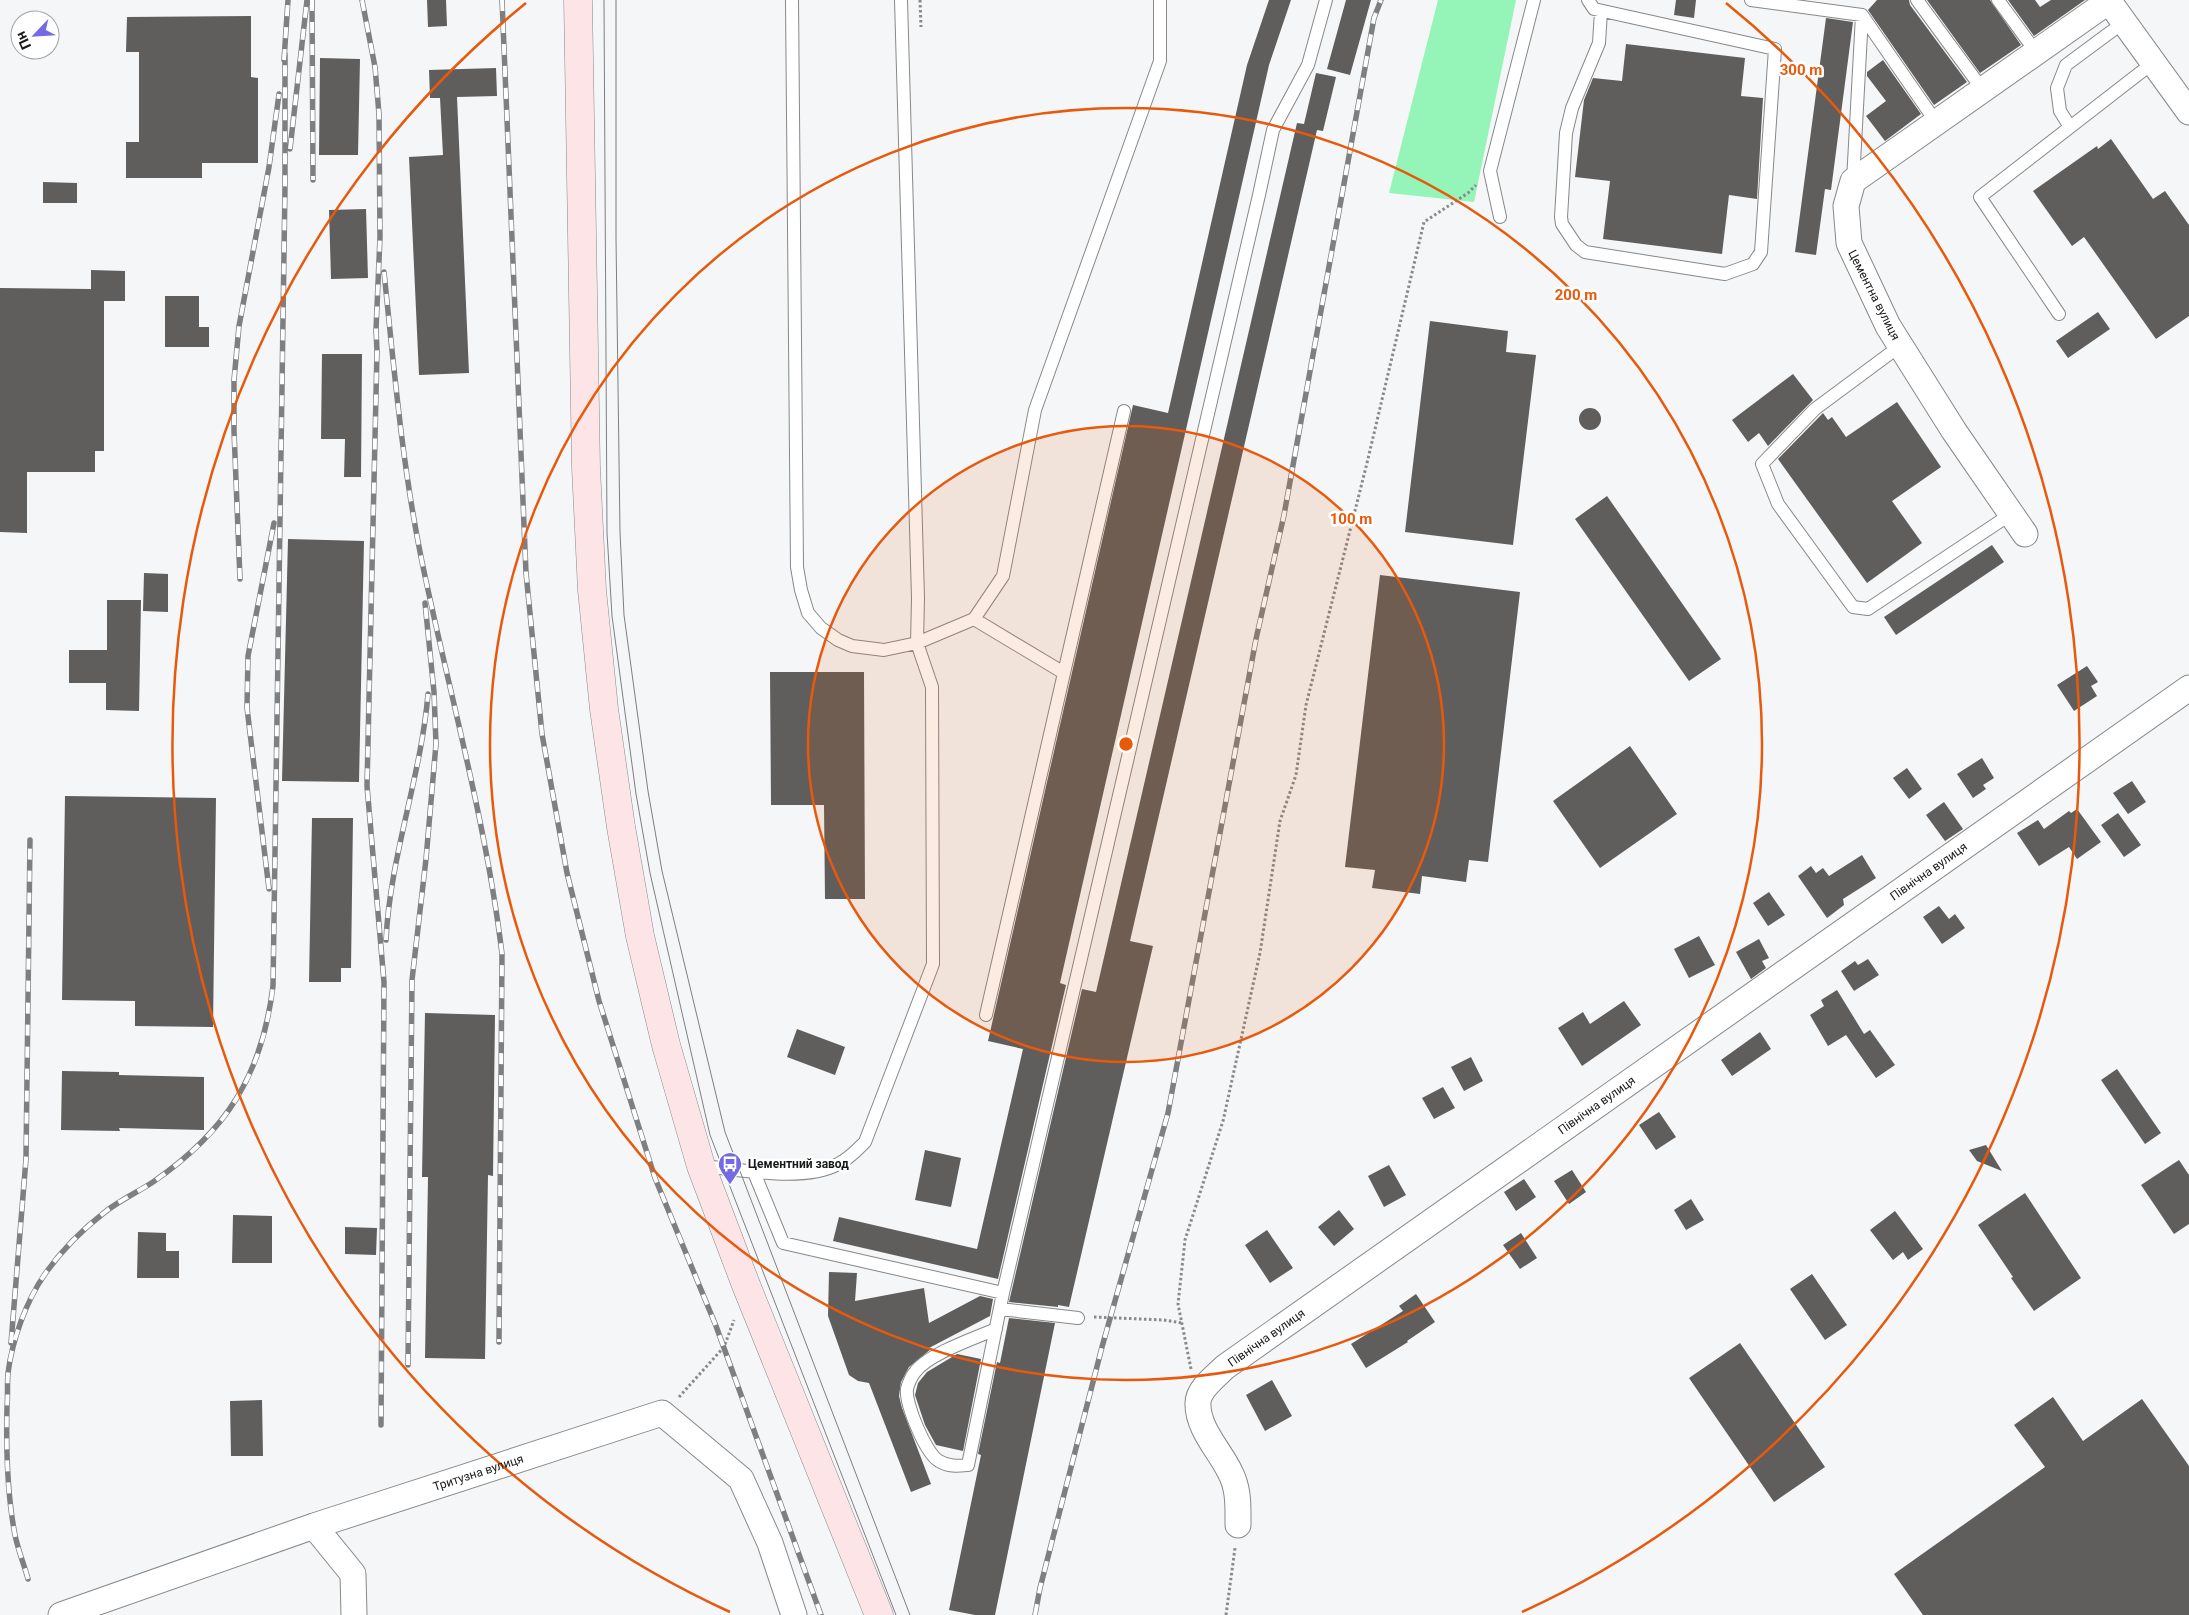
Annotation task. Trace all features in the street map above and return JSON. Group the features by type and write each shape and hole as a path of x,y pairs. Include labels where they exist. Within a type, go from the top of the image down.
{"main road":[{"path":"578,0 586,468 592,590 604,709 621,827 640,936 666,1044 701,1166 746,1285 879,1615"}],"street":[{"path":"1853,181 2109,1 2189,112"},
{"name":"Цементна вулиця","path":"1853,181 1846,206 1848,243 1888,326 1954,431 2025,534"},
{"name":"Північна вулиця","path":"1198,1402 1207,1384 1225,1368 2189,688"},
{"path":"1198,1402 1201,1420 1231,1474 1238,1495 1238,1525"},
{"path":"662,1413 741,1480 770,1543 794,1615"},
{"name":"Тритузна вулиця","path":"61,1615 314,1526 662,1413"},
{"path":"314,1526 353,1574 354,1615"}],"lane":[{"path":"792,0 797,567 808,613 821,628 838,640 852,646 884,650 917,643 974,619 1003,576 1035,410 1160,61 1160,0"},
{"path":"701,1166 801,1174 819,1171 838,1164 853,1154 865,1142 932,964 932,687 917,643 918,598 912,315 901,0"},
{"path":"996,1329 928,1359 915,1371 907,1389 910,1409 928,1450 937,1460 952,1467 968,1465 1000,1310 1003,1293 1255,215 1272,130 1308,65 1326,0"},
{"path":"1500,217 1490,171 1534,0"},
{"path":"1588,0 1594,9 1601,11 1775,49 1761,252 1753,264 1725,274 1585,252 1576,245 1562,224 1566,133 1572,108 1599,43 1601,11"},
{"path":"1751,0 1862,15 1936,122"},
{"path":"1917,0 1983,90"},
{"path":"1998,0 2036,52"},
{"path":"1853,181 1862,15"},
{"path":"2070,127 2060,111 2057,88 2066,65 2124,22"},
{"path":"2059,314 1980,197 2154,62"},
{"path":"1900,346 1815,410 1762,464 1778,504 1853,607 1868,609 2011,514"},
{"path":"986,1015 1124,411"},
{"path":"974,619 1064,673"},
{"path":"753,1170 783,1243 1003,1293"},
{"path":"1000,1310 1078,1318"}],"path":[{"path":"1198,1402 1178,1304 1185,1240 1223,1121 1260,953 1280,821 1296,775 1306,704 1424,222 1468,193 1490,171"},
{"path":"662,1413 724,1348 746,1285"},
{"path":"1078,1318 1164,1320 1182,1323"},
{"path":"1226,1615 1238,1525"}],"green space":[{"path":"1438,0 1516,0 1474,202 1389,193"}],"building":[{"path":"427,0 446,0 447,26 428,27"},
{"path":"1269,0 1291,0 1269,65 1060,983 1066,985 998,1279 833,1241 839,1217 977,1249 1023,1049 988,1041 1133,405 1168,413 1247,65"},
{"path":"1346,0 1371,0 1350,75 1327,69"},
{"path":"1676,0 1696,0 1694,18 1674,15"},
{"path":"1877,0 1909,0 1910,5 1967,82 1934,105 1868,10"},
{"path":"1927,0 1990,0 2021,45 1980,73"},
{"path":"2008,0 2035,0 2040,7 2051,0 2085,0 2034,36"},
{"path":"251,16 251,77 258,78 258,163 202,163 202,178 126,178 126,142 139,142 139,52 126,52 127,17"},
{"path":"1826,18 1853,22 1831,190 1825,189 1816,255 1795,252"},
{"path":"1626,44 1745,58 1741,96 1763,98 1757,199 1729,195 1722,254 1603,239 1610,181 1575,177 1584,100 1593,78 1622,81"},
{"path":"320,58 360,59 358,155 319,155"},
{"path":"1883,60 1921,114 1885,141 1866,116 1886,101 1867,76 1867,72"},
{"path":"496,68 497,96 457,97 469,373 419,375 409,157 443,155 440,98 430,98 429,70"},
{"path":"1316,73 1336,77 1323,131 1317,130 1130,941 1153,946 1069,1307 1009,1302 1082,989 1096,992 1297,123 1304,124"},
{"path":"2111,139 2153,199 2165,191 2189,225 2189,316 2156,339 2084,237 2072,246 2033,191 2097,146 2098,149"},
{"path":"43,182 77,183 77,203 43,203"},
{"path":"366,209 368,278 331,279 329,210"},
{"path":"91,270 125,271 125,301 104,301 104,451 95,451 95,472 27,472 27,533 0,532 0,288 91,289"},
{"path":"165,296 199,296 199,327 209,327 209,347 165,347"},
{"path":"2098,312 2110,329 2068,358 2056,341"},
{"path":"1430,321 1508,331 1506,352 1536,355 1513,545 1405,532"},
{"path":"322,354 362,354 361,477 344,477 345,439 321,439"},
{"path":"1793,374 1813,400 1768,446 1759,433 1748,442 1732,420"},
{"path":"1897,402 1941,467 1892,501 1922,543 1867,583 1778,459 1823,413 1828,420 1832,417 1846,437"},
{"path":"1590,408 1598,411 1601,419 1598,427 1590,430 1582,427 1579,419 1582,411"},
{"path":"1607,496 1721,659 1689,681 1575,519"},
{"path":"288,539 364,541 359,782 282,781"},
{"path":"1992,545 2004,562 1896,635 1884,617"},
{"path":"144,573 168,574 168,612 143,611"},
{"path":"1380,575 1520,592 1488,862 1469,860 1466,882 1422,876 1420,894 1372,888 1375,870 1345,867"},
{"path":"107,600 141,600 139,711 106,710 106,683 69,683 69,650 107,650"},
{"path":"2087,666 2098,682 2091,686 2097,696 2074,711 2057,685"},
{"path":"770,672 864,672 865,899 825,899 824,805 771,805"},
{"path":"1630,746 1677,814 1600,868 1553,801"},
{"path":"1982,758 1994,778 1983,785 1986,789 1973,798 1957,774"},
{"path":"1907,768 1922,789 1909,799 1893,778"},
{"path":"2132,781 2146,802 2128,814 2113,793"},
{"path":"65,796 216,798 213,1027 135,1026 135,1001 62,1000"},
{"path":"1944,802 1963,829 1945,841 1926,815"},
{"path":"2077,809 2101,842 2077,859 2069,847 2039,866 2017,833 2038,820 2044,829 2069,811 2071,813"},
{"path":"2118,813 2141,845 2124,857 2101,825"},
{"path":"312,818 353,818 351,968 341,968 341,982 309,982"},
{"path":"1862,855 1876,878 1843,899 1844,905 1827,918 1798,876 1811,866 1816,873 1823,868 1829,876"},
{"path":"1769,892 1785,915 1768,926 1753,903"},
{"path":"1939,906 1949,919 1955,914 1965,928 1942,944 1923,917"},
{"path":"1699,936 1715,965 1689,978 1674,949"},
{"path":"1759,939 1769,958 1762,961 1766,968 1751,979 1736,952"},
{"path":"1868,959 1879,975 1854,991 1841,971 1855,961 1858,965"},
{"path":"1837,990 1864,1034 1870,1030 1895,1065 1876,1078 1846,1035 1828,1046 1810,1015 1824,1006 1821,1000"},
{"path":"1624,1001 1641,1025 1582,1066 1558,1028 1583,1012 1590,1024"},
{"path":"425,1013 495,1015 493,1176 488,1175 485,1359 425,1358 428,1177 422,1177"},
{"path":"797,1029 845,1047 835,1075 787,1057"},
{"path":"1760,1032 1771,1049 1732,1076 1721,1060"},
{"path":"1471,1057 1483,1081 1464,1091 1451,1067"},
{"path":"2117,1069 2161,1133 2145,1144 2101,1080"},
{"path":"62,1071 119,1072 119,1075 204,1077 204,1130 119,1128 120,1131 61,1130"},
{"path":"1443,1087 1455,1108 1434,1119 1422,1098"},
{"path":"1659,1112 1676,1137 1656,1150 1639,1125"},
{"path":"1986,1145 2002,1171 1977,1161 1969,1150"},
{"path":"925,1150 961,1158 951,1207 915,1200"},
{"path":"2179,1160 2189,1175 2189,1224 2174,1234 2141,1185"},
{"path":"1389,1165 1406,1195 1384,1207 1368,1176"},
{"path":"1572,1170 1586,1192 1569,1204 1554,1181"},
{"path":"1524,1179 1536,1197 1516,1211 1504,1192"},
{"path":"2025,1193 2081,1278 2034,1311 1978,1225"},
{"path":"1691,1199 1704,1220 1686,1230 1674,1210"},
{"path":"1339,1210 1354,1229 1334,1246 1318,1227"},
{"path":"1895,1211 1923,1249 1908,1260 1903,1252 1893,1260 1870,1230"},
{"path":"233,1215 272,1216 272,1263 232,1263"},
{"path":"345,1227 377,1228 376,1255 345,1254"},
{"path":"1267,1230 1293,1268 1270,1283 1245,1245"},
{"path":"138,1232 166,1233 166,1251 179,1251 179,1278 137,1278"},
{"path":"1521,1233 1537,1258 1520,1269 1503,1245"},
{"path":"829,1272 857,1273 855,1301 924,1288 929,1323 980,1296 993,1299 990,1316 929,1348 931,1349 909,1367 901,1382 899,1396 902,1408 931,1484 911,1492 869,1383 858,1381 849,1375 828,1316"},
{"path":"1812,1274 1847,1325 1825,1340 1790,1289"},
{"path":"1416,1294 1435,1322 1408,1342 1366,1368 1351,1344 1403,1311 1399,1306"},
{"path":"1009,1318 1055,1323 995,1615 975,1615 949,1610 981,1455 978,1454 997,1362 1000,1363"},
{"path":"1740,1343 1825,1467 1774,1502 1689,1378"},
{"path":"957,1354 981,1359 963,1451 936,1445 925,1425 915,1395 918,1383 927,1372"},
{"path":"1272,1380 1292,1416 1265,1431 1246,1395"},
{"path":"2053,1397 2083,1441 2142,1399 2189,1466 2189,1615 1923,1615 1894,1574 2045,1467 2014,1425"},
{"path":"262,1400 263,1456 231,1456 230,1401"}],"tram line":[{"path":"604,0 607,533 612,616 636,794 650,873 710,1135 896,1615"},
{"path":"616,0 616,238 620,532 624,615 648,791 662,871 725,1132 910,1615"}],"railway":[{"path":"284,60 288,0"},
{"path":"290,149 307,0"},
{"path":"312,0 313,180"},
{"path":"362,0 375,67 379,114 380,237 376,330 367,786 384,982 381,1425"},
{"path":"502,0 526,573 542,734 567,873 599,1001 655,1178 716,1326 821,1615"},
{"path":"1035,1615 1040,1588 1102,1347 1168,1113 1256,639 1284,515 1374,18 1381,0"},
{"path":"28,1579 16,1541 12,1519 7,1439 8,1373 16,1335 26,1309 45,1274 81,1233 111,1208 179,1163 221,1121 237,1098 250,1074 268,1018 273,986 285,186 285,54"},
{"path":"240,579 234,431 234,380 239,326 269,167 279,94"},
{"path":"384,272 399,415 414,522 476,804 495,904 502,954 499,1342"},
{"path":"269,889 247,708 248,656 274,523"},
{"path":"408,1365 412,980 426,859 436,744 434,692 425,603"},
{"path":"386,940 393,878 419,756 428,694"},
{"path":"11,1343 26,1159 30,840"}],"place":[{"name":"Цементний завод","path":"730,1185"}]}
